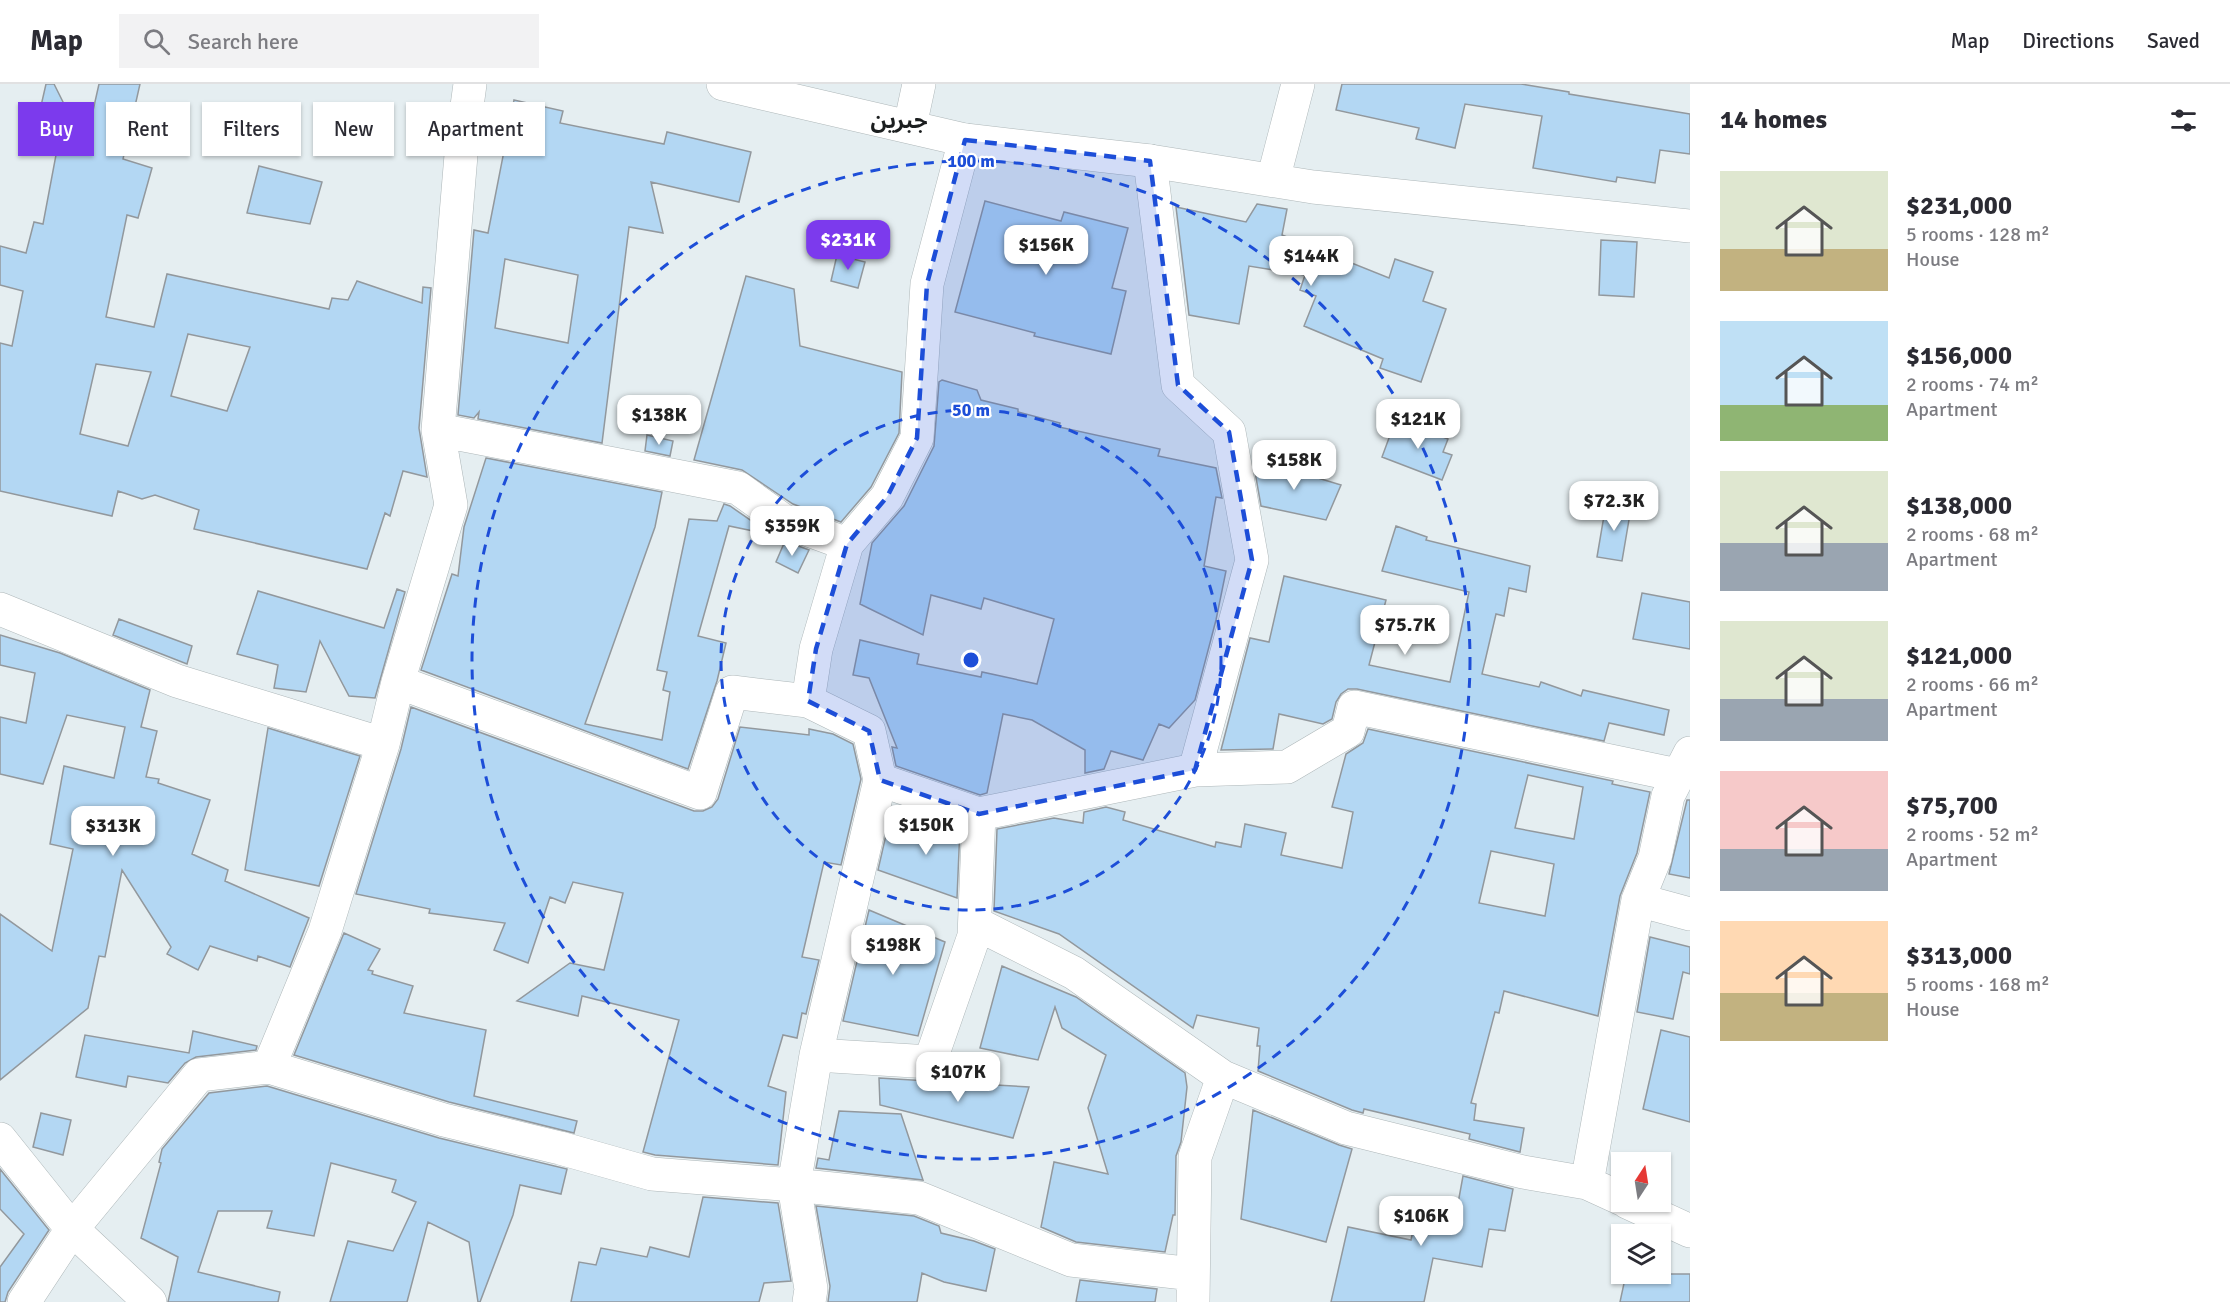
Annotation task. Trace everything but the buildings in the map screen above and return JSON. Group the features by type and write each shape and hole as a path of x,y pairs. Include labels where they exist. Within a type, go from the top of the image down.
{"street":[{"path":"268,1066 325,931 383,744 398,682 451,505 438,430 462,143 470,84"},
{"path":"723,84 965,140 1150,162 1313,187 1690,226"},
{"path":"910,126 919,84"},
{"path":"1273,180 1298,84"},
{"path":"808,701 816,650 847,544 887,497 917,438 927,284 965,140"},
{"path":"1150,162 1178,385 1229,432 1252,560 1195,770"},
{"path":"438,430 738,488 784,521 847,544"},
{"path":"0,609 177,681 383,744"},
{"path":"398,682 700,793 732,692 808,701 869,731 880,780 816,1055 794,1185 811,1289 809,1302"},
{"path":"880,780 979,814 1195,770 1287,767 1348,731 1354,707 1684,764 1668,796 1655,858 1638,900 1587,1183"},
{"path":"816,1055 930,1062 974,936 979,814"},
{"path":"1638,900 1690,914"},
{"path":"975,923 1074,973 1223,1077 1346,1128 1523,1172 1587,1183 1611,1194"},
{"path":"24,1302 72,1228 199,1074 268,1066 444,1120 560,1148 652,1174 919,1198 1071,1260 1193,1288 1196,1157 1223,1077"},
{"path":"0,1139 72,1228 150,1302"},
{"path":"1649,1212 1690,1231"}],"highlighted area":[{"path":"965,140 1150,161 1178,385 1229,432 1252,560 1195,770 979,814 880,780 869,731 808,701 816,649 847,544 887,497 917,438 927,284"}],"district":[{"name":"جبرين","path":"899,120"}]}
